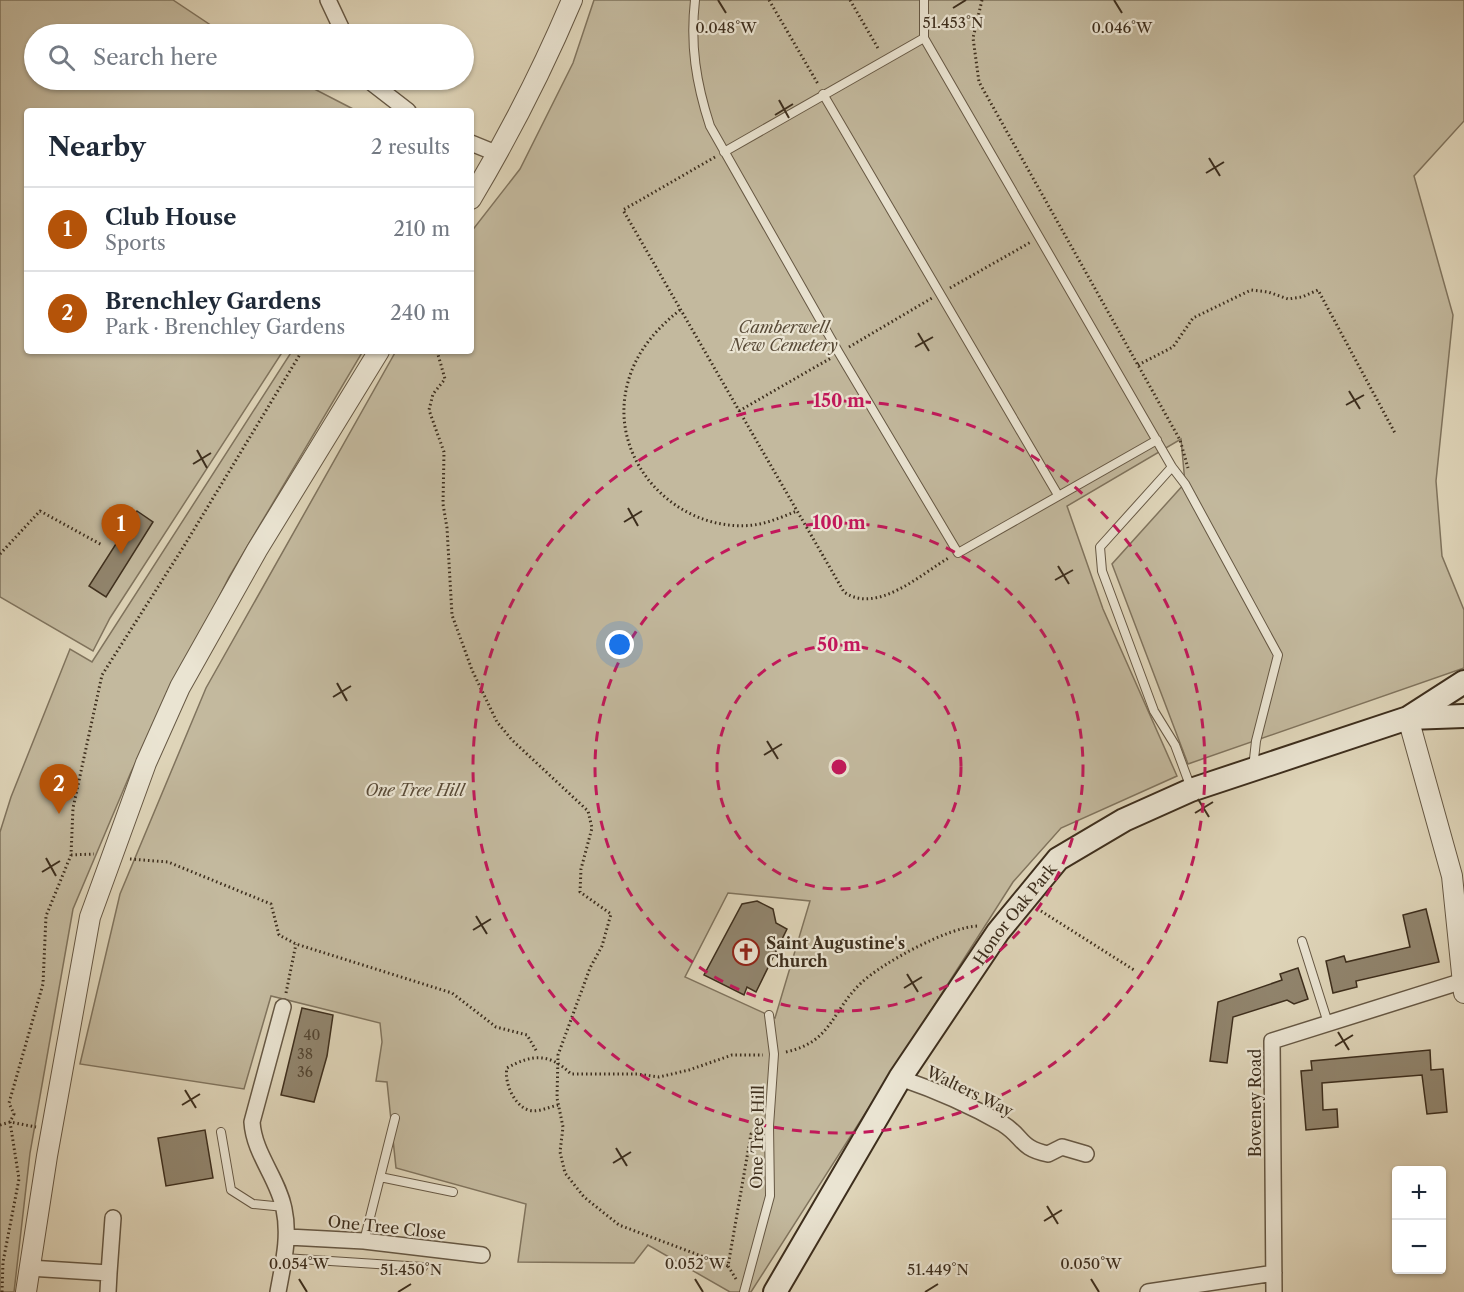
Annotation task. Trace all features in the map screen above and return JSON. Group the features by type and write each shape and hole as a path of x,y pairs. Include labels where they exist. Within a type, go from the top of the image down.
{"main road":[{"name":"Honor Oak Park","path":"775,1292 900,1078 998,933 1058,859 1124,820 1191,790 1407,718 1464,682"},
{"name":"Honor Oak Park","path":"1407,718 1464,716"}],"street":[{"path":"328,0 339,24"},
{"path":"474,194 498,154 554,44 572,0"},
{"path":"381,90 404,108"},
{"path":"474,144 498,154"},
{"path":"26,1292 52,1128 90,917 146,763 180,687 322,441 377,354"},
{"path":"1407,718 1452,876 1463,987"},
{"name":"Boveney Road","path":"1274,1292 1272,1041 1329,1023 1463,987"},
{"path":"278,1292 288,1237 284,1207 253,1137 252,1122 284,1007"},
{"name":"Walters Way","path":"900,1078 938,1091 1005,1125 1030,1150 1048,1154 1062,1147 1086,1154"},
{"path":"108,1292 113,1218"},
{"name":"One Tree Close","path":"288,1237 364,1241 482,1255"},
{"path":"29,1268 109,1273"},
{"path":"1148,1292 1274,1273"}],"lane":[{"path":"695,0 693,57 698,89 710,126 839,353 957,553 1157,440"},
{"path":"924,0 924,38 1172,467 1185,484 1278,654 1256,741 1252,770"},
{"path":"724,152 924,38"},
{"path":"823,94 1058,495"},
{"path":"1172,467 1100,547 1102,571 1154,711 1174,745 1191,790"},
{"path":"1302,941 1329,1023"},
{"name":"One Tree Hill","path":"744,1292 770,1196 769,1126 774,1054 769,1015"},
{"path":"364,1241 395,1118"},
{"path":"220,1132 231,1190 253,1204 284,1207"},
{"path":"380,1177 453,1192"},
{"path":"284,1258 423,1267"}],"path":[{"path":"769,0 823,94"},
{"path":"850,0 885,59"},
{"path":"982,0 973,38 979,82 1180,440 1188,469 1185,484"},
{"path":"724,152 623,210 680,310 844,592 853,598 865,600 894,591 957,553"},
{"path":"739,411 1040,237"},
{"path":"1138,365 1173,347 1193,318 1251,290 1268,292 1288,299 1302,297 1318,290 1396,435"},
{"path":"680,310 648,341 627,383 623,409 625,430 640,471 669,502 710,521 732,525 755,525 797,511"},
{"path":"2,1292 1,1262 19,1179 10,1122 14,1114 9,1103 43,984 46,916 71,855 74,808 102,675 190,536 300,354"},
{"path":"438,354 445,379 433,394 429,410 444,452 443,504 447,528 452,615 472,670 498,722 512,740 588,811 592,828 581,869 580,892 611,914 602,946 590,968 557,1061 558,1105 563,1127 560,1152 565,1173 584,1197 619,1225 728,1266 751,1134 769,1126"},
{"path":"0,554 40,511 102,545"},
{"path":"127,859 168,862 271,904 279,935 296,944 452,993 496,1027 527,1035 537,1052"},
{"path":"1024,900 1134,970"},
{"path":"778,1054 806,1048 823,1035 860,984 906,952 977,925"},
{"path":"284,1007 296,944"},
{"path":"558,1105 542,1110 527,1110 513,1095 506,1072 507,1068 529,1058 541,1056 557,1061 571,1074 637,1074 659,1077 689,1070 732,1055 769,1054"},
{"path":"0,1125 10,1122 52,1128"}],"green space":[{"path":"0,0 173,0 209,24 24,24 24,90 316,90 351,108 24,108 24,354 281,354 110,618 93,651 0,597"},
{"name":"Camberwell New Cemetery","path":"594,0 1464,0 1464,121 1414,176 1453,315 1436,481 1442,556 1464,610 1464,668 1188,764 1112,564 1185,483 1181,439 1067,506 1103,609 1177,776 1061,828 1013,882 751,1292 730,1292 648,1245 634,1263 518,1262 526,1204 396,1168 387,1082 376,1081 382,1042 380,1023 271,996 244,1089 80,1064 120,894 206,688 394,354 474,354 474,228 520,169 573,63","holes":["728,893 810,901 775,1018 685,977"]},
{"path":"290,354 361,354 229,577 131,772 73,909 30,1153 14,1292 0,1292 0,832 11,797 70,649 92,662"}],"building":[{"path":"137,511 153,522 106,597 89,586"},
{"name":"Saint Augustine's Church","path":"757,901 773,909 776,923 787,929 756,992 747,987 744,995 704,975 742,904"},
{"path":"1426,909 1439,962 1356,981 1357,987 1333,993 1326,961 1344,956 1346,962 1410,947 1403,915"},
{"path":"1298,968 1308,999 1294,1004 1287,1000 1233,1017 1227,1063 1210,1061 1218,1002 1282,980 1280,974"},
{"path":"302,1008 333,1015 327,1056 314,1102 281,1095"},
{"path":"1430,1050 1431,1070 1443,1069 1447,1112 1427,1114 1422,1075 1322,1083 1323,1110 1337,1109 1338,1127 1306,1130 1301,1071 1312,1070 1311,1061"},
{"path":"205,1130 213,1178 166,1186 158,1138"}],"place":[{"name":"Club House","path":"121,554"},
{"name":"Brenchley Gardens","path":"59,814"},
{"name":"Saint Augustine's Church","path":"746,952"}]}
